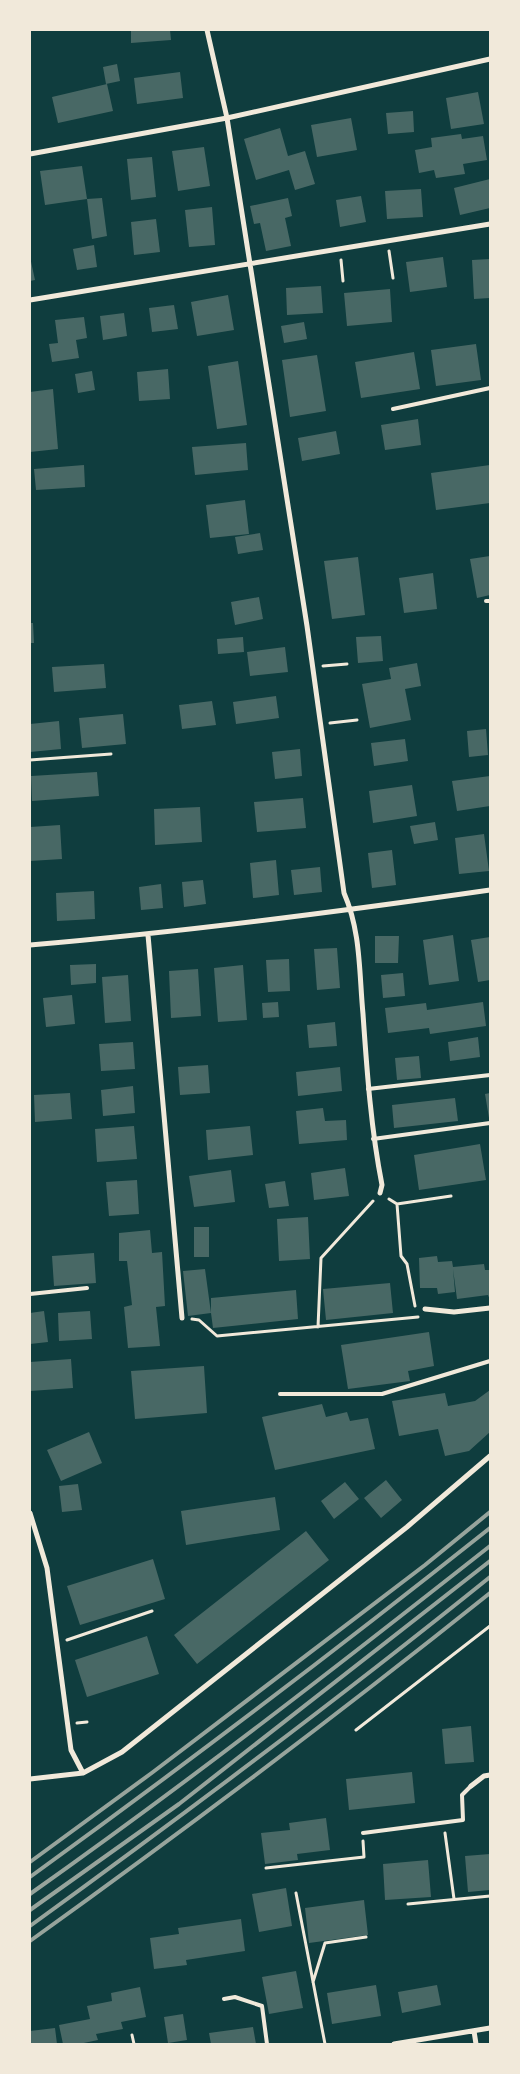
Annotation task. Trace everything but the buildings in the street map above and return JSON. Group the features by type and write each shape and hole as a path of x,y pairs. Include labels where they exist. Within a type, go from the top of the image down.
{"street":[{"path":"207,30 227,118 312,666 344,893 356,929 373,1139 382,1186 380,1193"},
{"path":"30,154 227,118 490,59"},
{"path":"30,300 490,224"},
{"path":"30,945 148,935 351,910 490,890"},
{"path":"148,935 182,1318"},
{"path":"426,1310 454,1312 490,1308"},
{"path":"30,1779 83,1773 122,1752 407,1527 490,1456"},
{"path":"30,1513 48,1568 71,1750 83,1773"},
{"path":"472,1786 484,1776 490,1775"},
{"path":"394,2044 490,2028"},
{"path":"474,2031 476,2044"}],"lane":[{"path":"393,410 490,388"},
{"path":"368,1089 490,1075"},
{"path":"373,1139 490,1124"},
{"path":"30,1294 87,1288"},
{"path":"280,1394 382,1394 490,1361"},
{"path":"363,1833 463,1820 462,1796 472,1786"},
{"path":"224,1999 235,1997 262,2006 267,2044"}],"path":[{"path":"387,241 393,278"},
{"path":"340,249 343,282"},
{"path":"312,666 347,664"},
{"path":"320,724 357,720"},
{"path":"30,760 111,754"},
{"path":"318,1327 321,1258 380,1193 397,1204 451,1196"},
{"path":"397,1204 400,1256 407,1264 418,1318"},
{"path":"182,1318 199,1320 216,1336 418,1318 426,1310"},
{"path":"58,1644 152,1611"},
{"path":"356,1730 490,1626"},
{"path":"443,1822 454,1899"},
{"path":"266,1868 364,1857 363,1833"},
{"path":"296,1893 312,1983 326,2044"},
{"path":"408,1904 490,1896"},
{"path":"312,1983 325,1943 366,1936"},
{"path":"132,2035 134,2044"}],"railway":[{"path":"30,1862 153,1772 425,1565 490,1512"},
{"path":"30,1877 262,1705 490,1528"},
{"path":"30,1894 147,1810 490,1546"},
{"path":"30,1910 179,1804 490,1561"},
{"path":"30,1926 262,1755 490,1577"},
{"path":"30,1941 262,1770 490,1593"}]}
